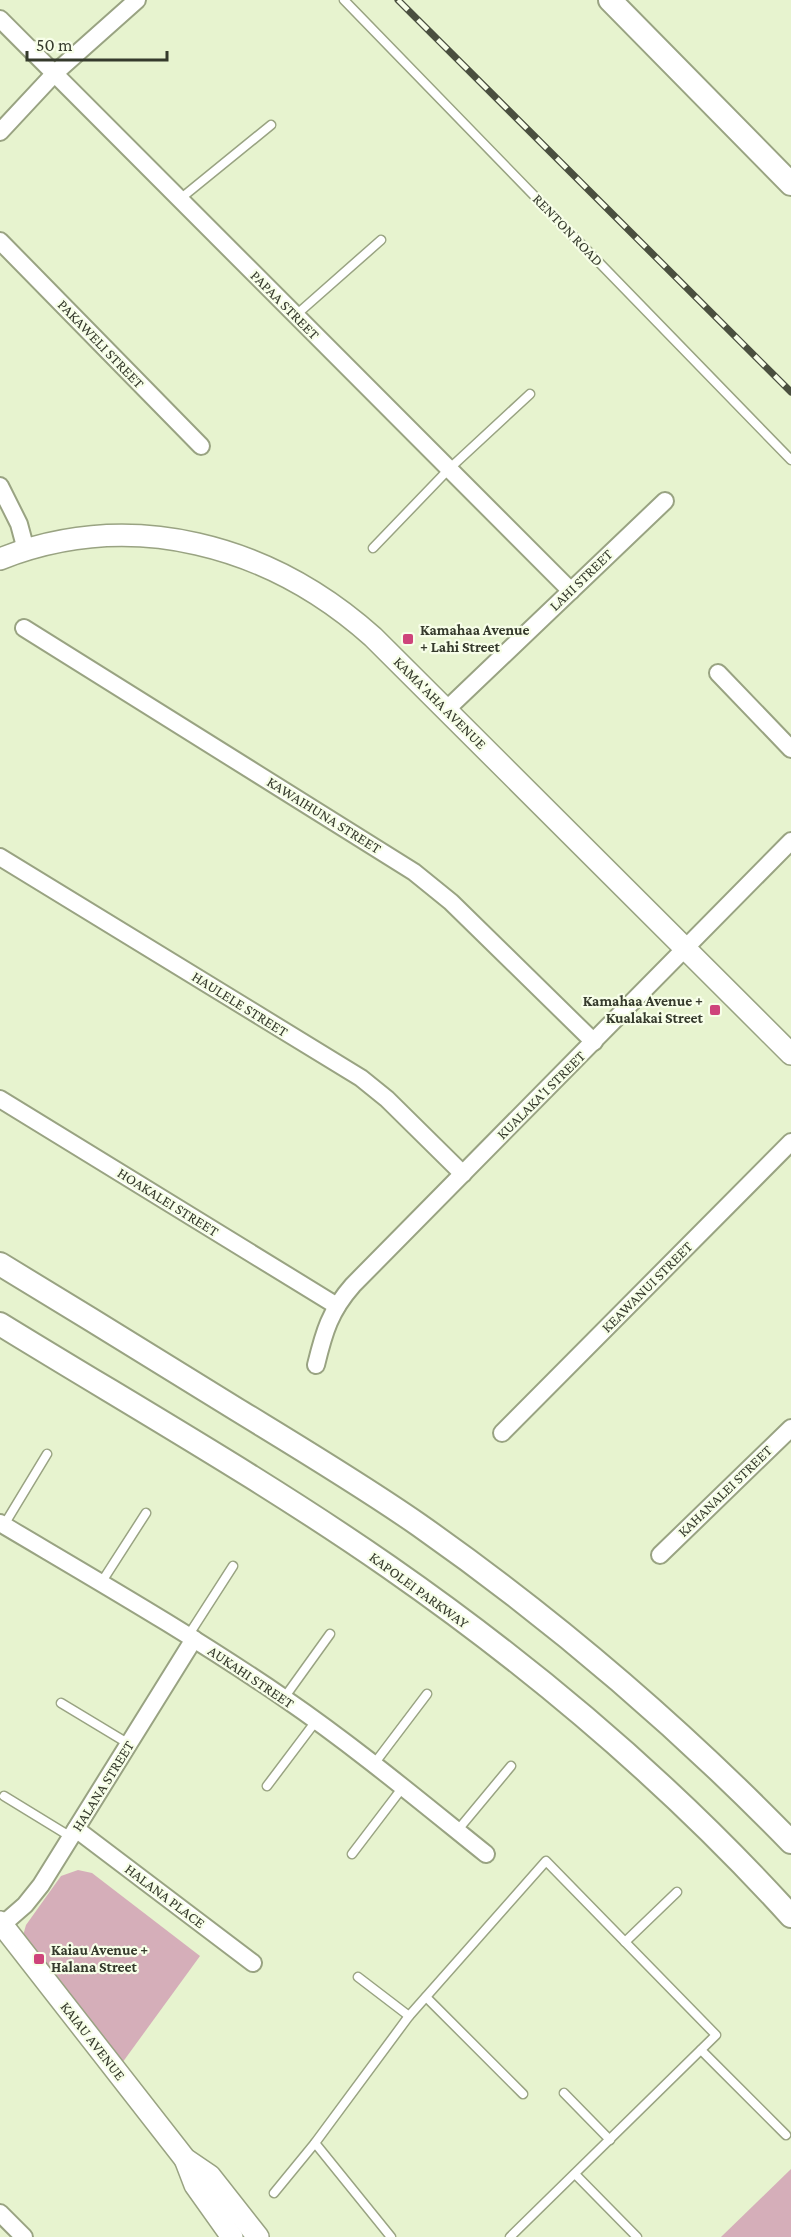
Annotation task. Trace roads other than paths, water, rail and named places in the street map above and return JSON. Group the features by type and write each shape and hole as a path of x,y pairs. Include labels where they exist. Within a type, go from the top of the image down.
{"main road":[{"path":"602,0 637,29"},
{"path":"610,0 791,184"},
{"path":"0,1264 345,1476 482,1571 561,1632 629,1689 703,1756 791,1842"},
{"name":"KAPOLEI PARKWAY","path":"0,1324 317,1519 460,1619 596,1728 715,1838 791,1916"}],"street":[{"path":"0,132 55,74 137,0"},
{"name":"PAPAA STREET","path":"0,19 571,591"},
{"name":"PAKAWELI STREET","path":"0,241 201,446"},
{"path":"0,486 19,524 26,550"},
{"name":"LAHI STREET","path":"446,710 665,501"},
{"name":"KAMA'AHA AVENUE","path":"0,559 26,550 72,540 132,536 191,543 249,558 302,584 351,617 791,1054"},
{"name":"KAWAIHUNA STREET","path":"24,628 414,872 452,902 594,1042"},
{"path":"718,673 791,749"},
{"name":"KUALAKA'I STREET","path":"316,1365 325,1331 337,1306 353,1285 791,841"},
{"name":"HAULELE STREET","path":"0,856 361,1078 387,1099 463,1174"},
{"name":"HOAKALEI STREET","path":"0,1099 337,1306"},
{"name":"KEAWANUI STREET","path":"502,1433 791,1142"},
{"name":"KAHANALEI STREET","path":"660,1555 791,1428"},
{"name":"AUKAHI STREET","path":"2,1524 191,1638 284,1698 374,1764 486,1854"},
{"name":"HALANA STREET","path":"1,1924 37,1890 129,1744 191,1638"},
{"name":"HALANA PLACE","path":"74,1833 253,1963"},
{"name":"KAIAU AVENUE","path":"1,1924 185,2159 195,2185 232,2237"},
{"name":"KAIAU AVENUE","path":"185,2159 210,2176 258,2237"},
{"path":"0,2213 24,2237"}],"lane":[{"name":"RENTON ROAD","path":"344,0 791,460"},
{"path":"180,199 271,125"},
{"path":"296,315 381,240"},
{"path":"373,548 449,469 530,394"},
{"path":"2,1524 47,1454"},
{"path":"101,1583 146,1513"},
{"path":"191,1638 233,1566"},
{"path":"284,1698 330,1634"},
{"path":"374,1764 427,1695"},
{"path":"61,1703 129,1744"},
{"path":"267,1786 316,1721"},
{"path":"458,1831 511,1766"},
{"path":"352,1854 403,1787"},
{"path":"4,1796 74,1833"},
{"path":"274,2193 315,2143 409,2016 546,1861 716,2036 510,2237"},
{"path":"625,1942 676,1892"},
{"path":"358,1977 409,2016"},
{"path":"426,1997 523,2094"},
{"path":"701,2050 786,2135"},
{"path":"564,2093 610,2140"},
{"path":"315,2143 391,2237"},
{"path":"575,2174 637,2237"}],"railway":[{"path":"398,0 791,392"}],"place":[{"name":"Kamahaa Avenue + Lahi Street","path":"408,639"},
{"name":"Kamahaa Avenue + Kualakai Street","path":"715,1010"},
{"name":"Kaiau Avenue + Halana Street","path":"39,1959"}]}
